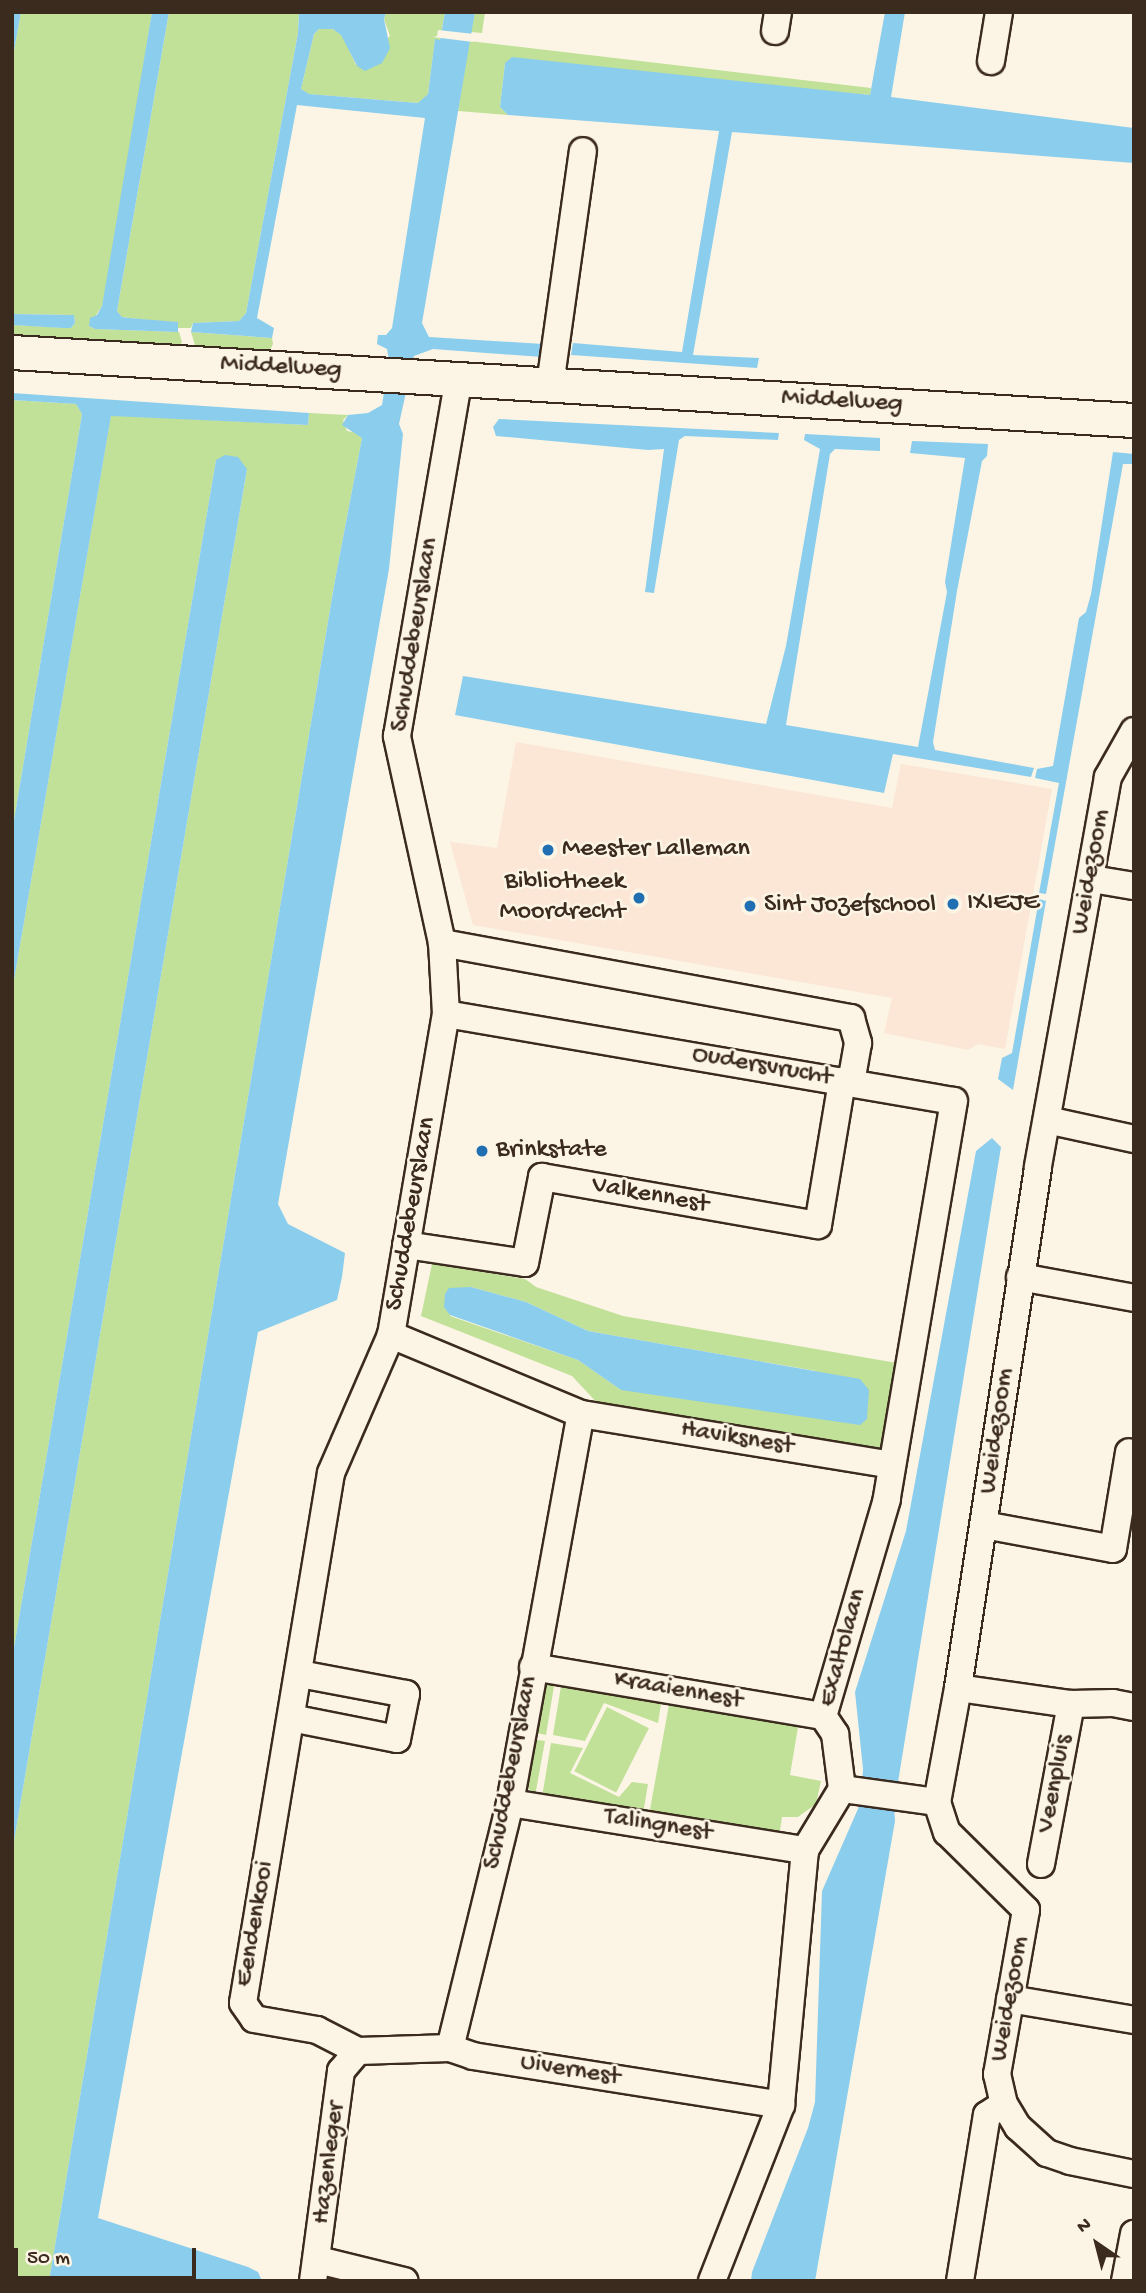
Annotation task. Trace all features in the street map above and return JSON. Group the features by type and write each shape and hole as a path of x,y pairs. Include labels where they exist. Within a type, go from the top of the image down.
{"street":[{"path":"991,61 999,12"},
{"path":"550,385 583,151"},
{"name":"Middelweg","path":"12,352 1134,420"},
{"name":"Schuddebeurslaan","path":"450,2048 510,1803 581,1414 391,1335 446,1014 442,943 397,736 459,378"},
{"name":"Weidezoom","path":"1134,732 1108,777 1020,1277 984,1525 937,1802 947,1832 1026,1910 997,2074 1004,2104 1018,2127 1048,2153 1070,2161 1134,2174"},
{"path":"1092,879 1134,886"},
{"name":"Oudersvrucht","path":"442,943 851,1018 858,1043 846,1081 446,1014"},
{"name":"Valkennest","path":"406,1245 525,1263 542,1177 818,1225 846,1081"},
{"name":"Exaltolaan","path":"846,1081 954,1101 887,1499 823,1716 835,1734 849,1790"},
{"path":"1047,1120 1134,1139"},
{"path":"1020,1277 1134,1298"},
{"name":"Eendenkooi","path":"358,2051 317,2030 254,2019 243,2003 300,1674 331,1472 391,1335"},
{"name":"Haviksnest","path":"581,1414 892,1465"},
{"path":"984,1525 1114,1549 1129,1452"},
{"name":"Kraaiennest","path":"533,1667 823,1716"},
{"path":"291,1718 397,1739 406,1694 300,1674"},
{"name":"Veenpluis","path":"958,1688 1071,1704 1113,1703 1134,1707"},
{"name":"Veenpluis","path":"1041,1864 1071,1704"},
{"path":"712,2281 781,2105 805,1850 849,1790 903,1800 937,1802"},
{"name":"Talingnest","path":"510,1803 805,1850"},
{"path":"1010,1999 1134,2020"},
{"name":"Uivernest","path":"358,2051 450,2048 473,2056 781,2105"},
{"name":"Hazenleger","path":"316,2270 341,2071 358,2051"},
{"path":"960,2281 987,2115 1004,2104"},
{"path":"1125,2281 1134,2234"},
{"path":"316,2270 404,2281"}],"shaded area":[{"path":"516,742 892,808 901,764 1052,789 1005,1049 978,1044 968,1050 884,1033 892,998 473,925 450,842 497,848"}],"green space":[{"path":"21,12 152,12 112,261 102,306 89,326 95,329 179,332 182,342 177,351 12,342 12,325 71,328 75,323 74,315 12,314 12,62"},
{"path":"169,12 299,12 298,33 246,313 239,321 193,323 191,328 178,328 178,323 122,317 117,311"},
{"path":"386,12 445,12 440,40 435,40 428,94 419,103 308,94 301,89 314,34 319,29 333,29 342,35 356,65 390,36 384,19"},
{"path":"475,12 485,12 482,33 471,32"},
{"path":"469,41 871,88 870,95 505,63 500,107 508,115 458,111"},
{"path":"191,332 272,338 273,344 267,356 197,352"},
{"path":"12,400 76,404 82,414 12,832"},
{"path":"309,413 348,415 343,420 347,431 358,433 362,438 335,580 49,2281 12,2281 12,1853 247,469 216,460 12,1659 12,992 111,415 308,425"},
{"path":"432,1264 525,1279 536,1287 623,1316 897,1363 880,1454 601,1407 572,1376 421,1316","holes":["471,1287 526,1302 588,1331 816,1371 621,1390 578,1360 450,1316"]},
{"path":"555,1680 546,1735 532,1732 542,1687"},
{"path":"562,1680 662,1698 658,1723 604,1703 585,1741 553,1735"},
{"path":"670,1699 799,1721 790,1775 821,1781 816,1804 798,1817 782,1817 779,1837 649,1815"},
{"path":"607,1707 649,1728 616,1792 574,1771"},
{"path":"531,1739 545,1741 535,1796 525,1784"},
{"path":"551,1743 583,1748 570,1773 619,1797 632,1782 648,1784 643,1814 542,1797"}],"water":[{"path":"12,12 21,12 12,62"},
{"path":"152,12 169,12 117,311 122,317 178,322 178,332 95,329 89,326 90,318 97,315 102,306"},
{"path":"299,12 386,12 384,19 390,48 382,63 365,71 357,66 341,35 333,29 319,29 314,34 301,89 309,94 418,103 428,94 435,39 440,40 445,12 475,12 422,323 429,337 543,344 542,357 433,349 414,356 399,424 403,434 389,569 278,1204 288,1224 345,1253 342,1277 337,1300 258,1332 98,2218 248,2267 258,2272 262,2281 49,2281 335,580 362,438 342,425 348,415 368,413 382,405 389,360 387,349 377,344 378,335 386,335 392,328 425,118 297,105 257,318 274,328 272,338 191,332 193,323 239,321 246,313 298,33"},
{"path":"885,12 905,12 891,97 1134,128 1134,163 732,132 693,355 759,358 757,368 571,355 573,343 682,352 719,131 508,115 500,107 505,63 512,57 870,95"},
{"path":"12,314 74,315 75,323 71,328 12,325"},
{"path":"12,393 309,413 308,425 111,416 12,992 12,832 82,414 76,404 12,400"},
{"path":"499,419 779,433 778,440 685,436 679,440 654,593 645,592 664,449 648,450 496,436 493,427"},
{"path":"805,434 880,438 880,451 835,449 830,454 786,725 918,747 947,592 945,582 965,458 910,453 912,441 988,444 987,456 982,461 957,591 933,742 935,750 1034,768 1031,777 893,754 884,793 455,715 463,676 766,724 786,646 820,449 804,440"},
{"path":"1113,452 1134,454 1134,464 1123,464 1046,894 1039,893 1059,783 1035,778 1037,769 1053,766 1079,618 1086,612 1091,594"},
{"path":"225,455 238,457 247,469 12,1853 12,1659 216,460"},
{"path":"1039,899 1046,901 1013,1090 998,1079 1002,1058 1012,1053"},
{"path":"992,1138 1001,1147 894,1807 895,1821 815,2281 751,2281 752,2272 808,2128 815,2102 822,1891 861,1802 863,1769 855,1692 906,1531 976,1151"},
{"path":"471,1287 526,1302 588,1331 860,1379 869,1390 867,1419 860,1425 621,1390 578,1360 450,1315 444,1307 445,1294 449,1288"}],"pier":[{"path":"438,30 474,34 473,42 433,37 437,36"}],"place":[{"name":"Meester Lalleman","path":"548,850"},
{"name":"Bibliotheek Moordrecht","path":"639,898"},
{"name":"IXIEJE","path":"953,904"},
{"name":"Sint Jozefschool","path":"750,906"},
{"name":"Brinkstate","path":"482,1151"}]}
